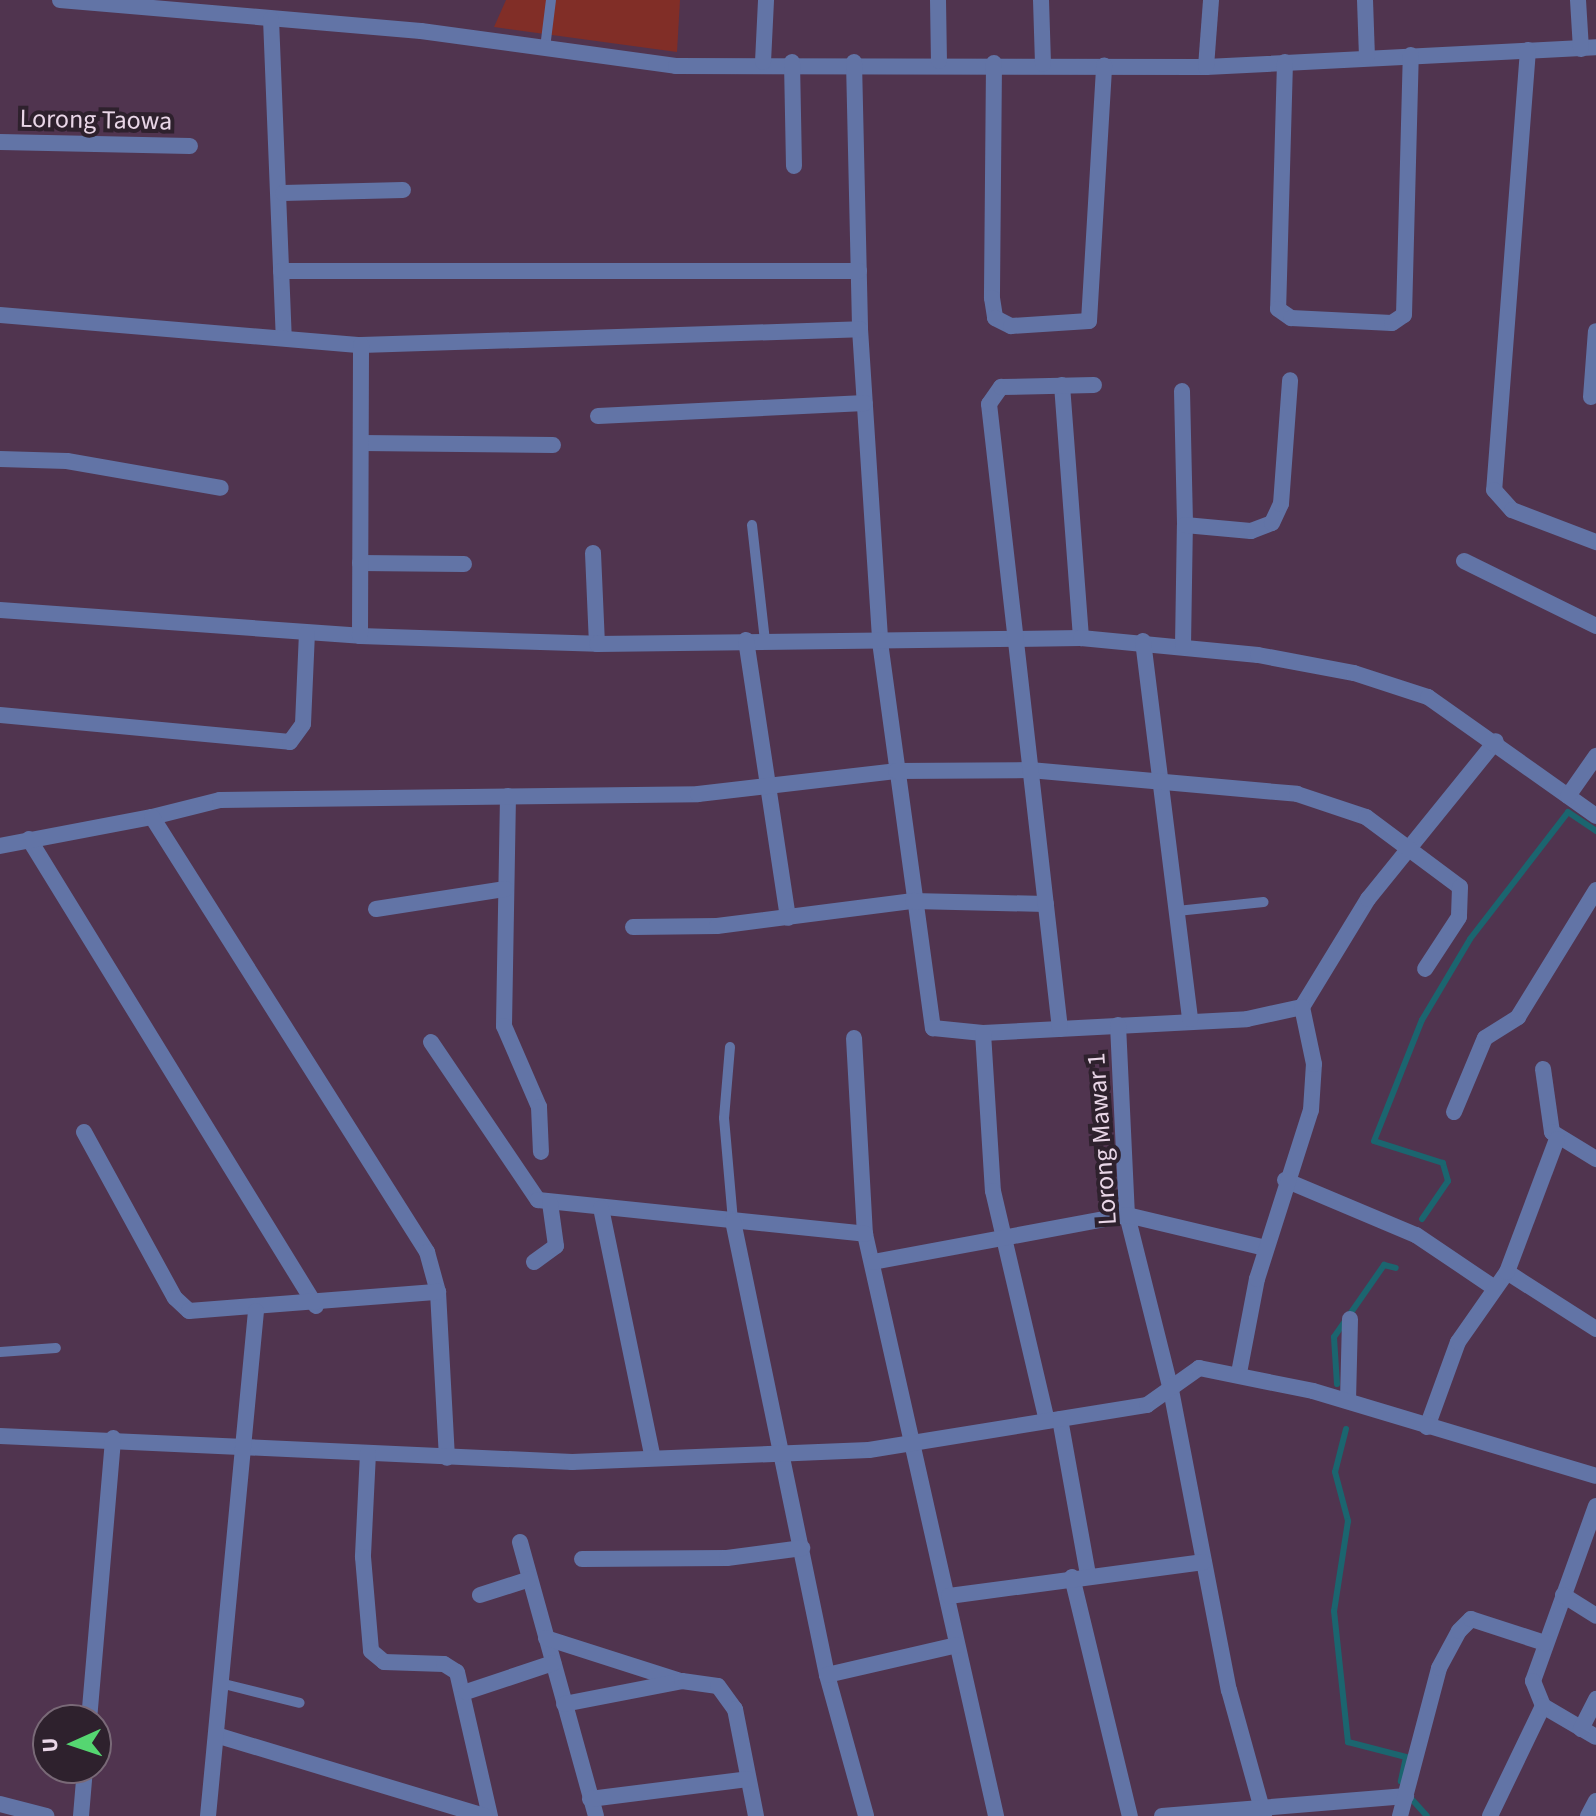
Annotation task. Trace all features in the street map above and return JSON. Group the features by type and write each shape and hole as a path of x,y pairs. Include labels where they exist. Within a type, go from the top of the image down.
{"street":[{"path":"60,0 190,8 676,66 939,61 1206,67 1589,48 1578,0"},
{"path":"763,62 766,0"},
{"path":"938,0 939,61"},
{"path":"1041,0 1043,64"},
{"path":"1206,67 1211,0"},
{"path":"1365,0 1367,57"},
{"path":"271,19 283,193 281,271 284,338"},
{"path":"1528,50 1494,490 1512,510 1595,540"},
{"path":"1285,62 1278,309 1291,318 1392,323 1404,315 1411,55"},
{"path":"792,62 794,166"},
{"path":"854,62 860,329 880,642 931,1024 940,1032 983,1033 1190,1019 1257,1018 1302,1007"},
{"path":"994,63 992,298 995,318 1011,326 1089,321 1104,65"},
{"name":"Lorong Taowa","path":"0,142 190,146"},
{"path":"283,193 403,190"},
{"path":"281,271 859,271"},
{"path":"0,315 361,345 860,329"},
{"path":"1591,397 1596,331"},
{"path":"360,636 361,345"},
{"path":"1185,525 1251,531 1272,523 1281,504 1290,380"},
{"path":"1062,385 1081,638"},
{"path":"1060,1029 1030,770 1010,640 990,396 1001,387 1094,385"},
{"path":"1182,391 1185,525 1183,646"},
{"path":"598,416 865,403"},
{"path":"362,443 553,445"},
{"path":"0,459 67,461 221,488"},
{"path":"593,553 597,644"},
{"path":"1464,561 1596,626"},
{"path":"360,563 464,564"},
{"path":"0,610 307,634 597,644 1081,638 1183,646 1389,683 1428,697 1496,741 1596,816"},
{"path":"0,715 290,742 303,724 307,634"},
{"path":"746,640 788,918"},
{"path":"1143,641 1190,1019"},
{"path":"1239,1373 1266,1248 1314,1087 1302,1007 1368,899 1413,849 1496,741"},
{"path":"1568,796 1596,756"},
{"path":"0,846 152,817 220,800 508,796 767,787 896,771 1030,770 1161,780 1333,802 1413,849 1463,893 1459,917 1425,969"},
{"path":"508,796 505,1036 539,1107 541,1152"},
{"path":"152,817 415,1229 438,1292 447,1458"},
{"path":"29,839 316,1306"},
{"path":"376,909 505,889"},
{"path":"1454,1112 1485,1038 1518,1017 1596,890"},
{"path":"633,927 788,918 913,901 1046,904"},
{"name":"Lorong Mawar 1","path":"1118,1025 1127,1215 1171,1390 1229,1690 1264,1811"},
{"path":"983,1033 1002,1238 1054,1420 1080,1576 1130,1816"},
{"path":"854,1038 865,1234 917,1443 957,1645 996,1816"},
{"path":"431,1042 532,1194 550,1203 865,1234"},
{"path":"1543,1069 1544,1108 1557,1139 1596,1159"},
{"path":"84,1132 180,1305 201,1313 256,1311 438,1292"},
{"path":"1427,1427 1458,1342 1493,1287 1507,1272 1557,1139"},
{"path":"1285,1180 1405,1229 1493,1287"},
{"path":"534,1262 555,1251 550,1203"},
{"path":"601,1208 653,1458"},
{"path":"873,1262 1127,1215 1266,1248"},
{"path":"733,1221 784,1451 827,1675 866,1816"},
{"path":"1507,1272 1596,1329"},
{"path":"208,1816 246,1445 256,1311"},
{"path":"1348,1401 1350,1319"},
{"path":"0,1436 113,1438 447,1458 653,1458 784,1451 917,1443 1147,1405 1171,1390 1190,1370 1239,1373 1348,1401 1596,1476"},
{"path":"90,1704 113,1438"},
{"path":"216,1735 487,1816 466,1692 452,1667 384,1662 371,1651 363,1557 368,1453"},
{"path":"1490,1816 1543,1706 1534,1671 1596,1506"},
{"path":"520,1542 596,1816"},
{"path":"582,1559 727,1558 802,1548"},
{"path":"949,1596 1080,1576 1204,1562"},
{"path":"480,1595 530,1579"},
{"path":"1563,1595 1596,1616"},
{"path":"1400,1816 1439,1668 1459,1631 1471,1619 1545,1643"},
{"path":"546,1638 682,1681 718,1686 730,1698 756,1816"},
{"path":"827,1675 957,1645"},
{"path":"466,1692 553,1663"},
{"path":"564,1704 682,1681"},
{"path":"1581,1729 1596,1699"},
{"path":"1543,1706 1596,1737"},
{"path":"590,1799 748,1779"},
{"path":"81,1816 84,1784"},
{"path":"1162,1816 1264,1811 1406,1796"},
{"path":"1588,1816 1596,1801"},
{"path":"0,1804 46,1816"}],"lane":[{"path":"545,48 551,0"},
{"path":"752,525 765,640"},
{"path":"1177,911 1264,902"},
{"path":"730,1047 724,1118 733,1221"},
{"path":"0,1352 56,1348"},
{"path":"220,1683 300,1703"}],"shaded area":[{"path":"506,0 680,0 677,52 494,27"}],"waterway":[{"path":"1422,1219 1448,1181 1443,1163 1374,1141 1422,1020 1470,939 1568,812 1596,831"},
{"path":"1337,1384 1334,1337 1384,1265 1396,1268"},
{"path":"1346,1429 1335,1472 1348,1521 1334,1611 1348,1742 1406,1757 1401,1781"},
{"path":"1408,1795 1427,1816"}]}
